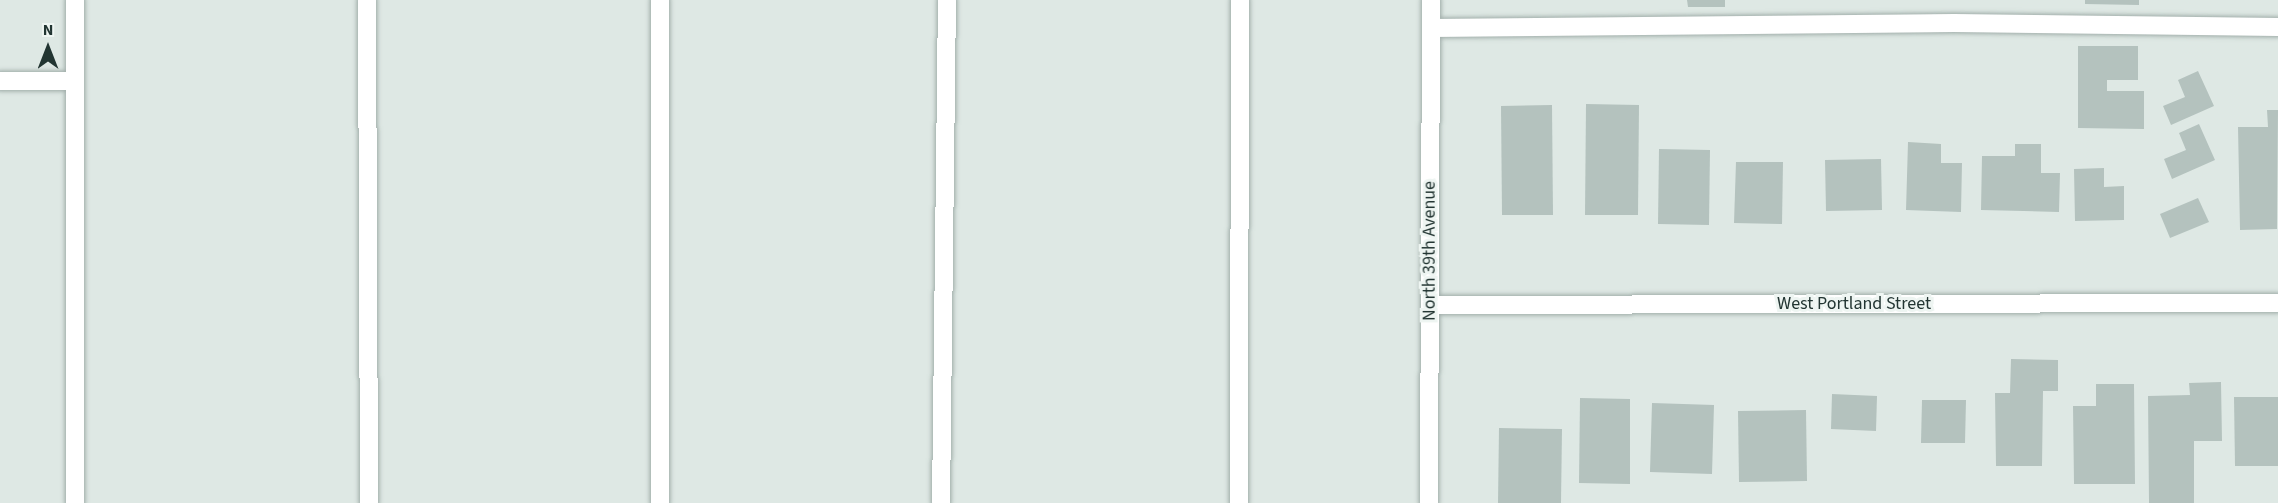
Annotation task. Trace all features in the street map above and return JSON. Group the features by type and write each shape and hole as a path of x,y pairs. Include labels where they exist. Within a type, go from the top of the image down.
{"street":[{"path":"75,0 75,503"},
{"path":"367,0 369,503"},
{"path":"660,0 660,503"},
{"path":"941,503 947,0"},
{"path":"1239,503 1240,0"},
{"name":"North 39th Avenue","path":"1429,503 1431,0"},
{"path":"1431,28 1954,23 2278,27"},
{"path":"0,81 75,81"},
{"name":"West Portland Street","path":"1430,305 2278,303"}],"building":[{"path":"1687,0 1725,0 1725,7 1688,7"},
{"path":"2085,0 2139,0 2139,5 2085,4"},
{"path":"2078,46 2138,46 2138,80 2107,80 2107,91 2144,91 2144,129 2078,128"},
{"path":"2198,71 2214,106 2171,125 2163,106 2185,97 2178,80"},
{"path":"1586,104 1639,105 1638,215 1585,215"},
{"path":"1552,105 1553,215 1502,215 1501,106"},
{"path":"2267,110 2278,110 2277,229 2240,230 2238,127 2268,127"},
{"path":"2199,124 2215,160 2172,179 2164,159 2186,150 2179,133"},
{"path":"1908,142 1941,144 1941,163 1962,163 1961,212 1906,210"},
{"path":"2015,144 2041,144 2041,173 2060,173 2059,212 1981,210 1982,156 2015,156"},
{"path":"1659,149 1710,150 1709,225 1658,224"},
{"path":"1881,159 1882,210 1826,211 1825,160"},
{"path":"1736,162 1783,162 1782,224 1734,223"},
{"path":"2104,168 2104,187 2124,186 2124,220 2075,221 2074,169"},
{"path":"2198,198 2209,222 2170,238 2160,214"},
{"path":"2011,359 2058,360 2058,391 2043,391 2042,466 1996,466 1995,393 2010,393"},
{"path":"2221,382 2222,441 2194,441 2194,503 2149,503 2148,396 2190,395 2189,383"},
{"path":"2096,384 2134,384 2135,484 2074,484 2073,406 2096,406"},
{"path":"1832,394 1877,396 1876,431 1831,429"},
{"path":"2234,397 2278,397 2278,466 2235,466"},
{"path":"1580,398 1630,399 1630,484 1579,483"},
{"path":"1922,400 1966,400 1965,443 1921,443"},
{"path":"1652,403 1714,405 1712,474 1650,472"},
{"path":"1806,410 1807,481 1739,482 1738,411"},
{"path":"1499,428 1562,429 1561,503 1498,503"}]}
